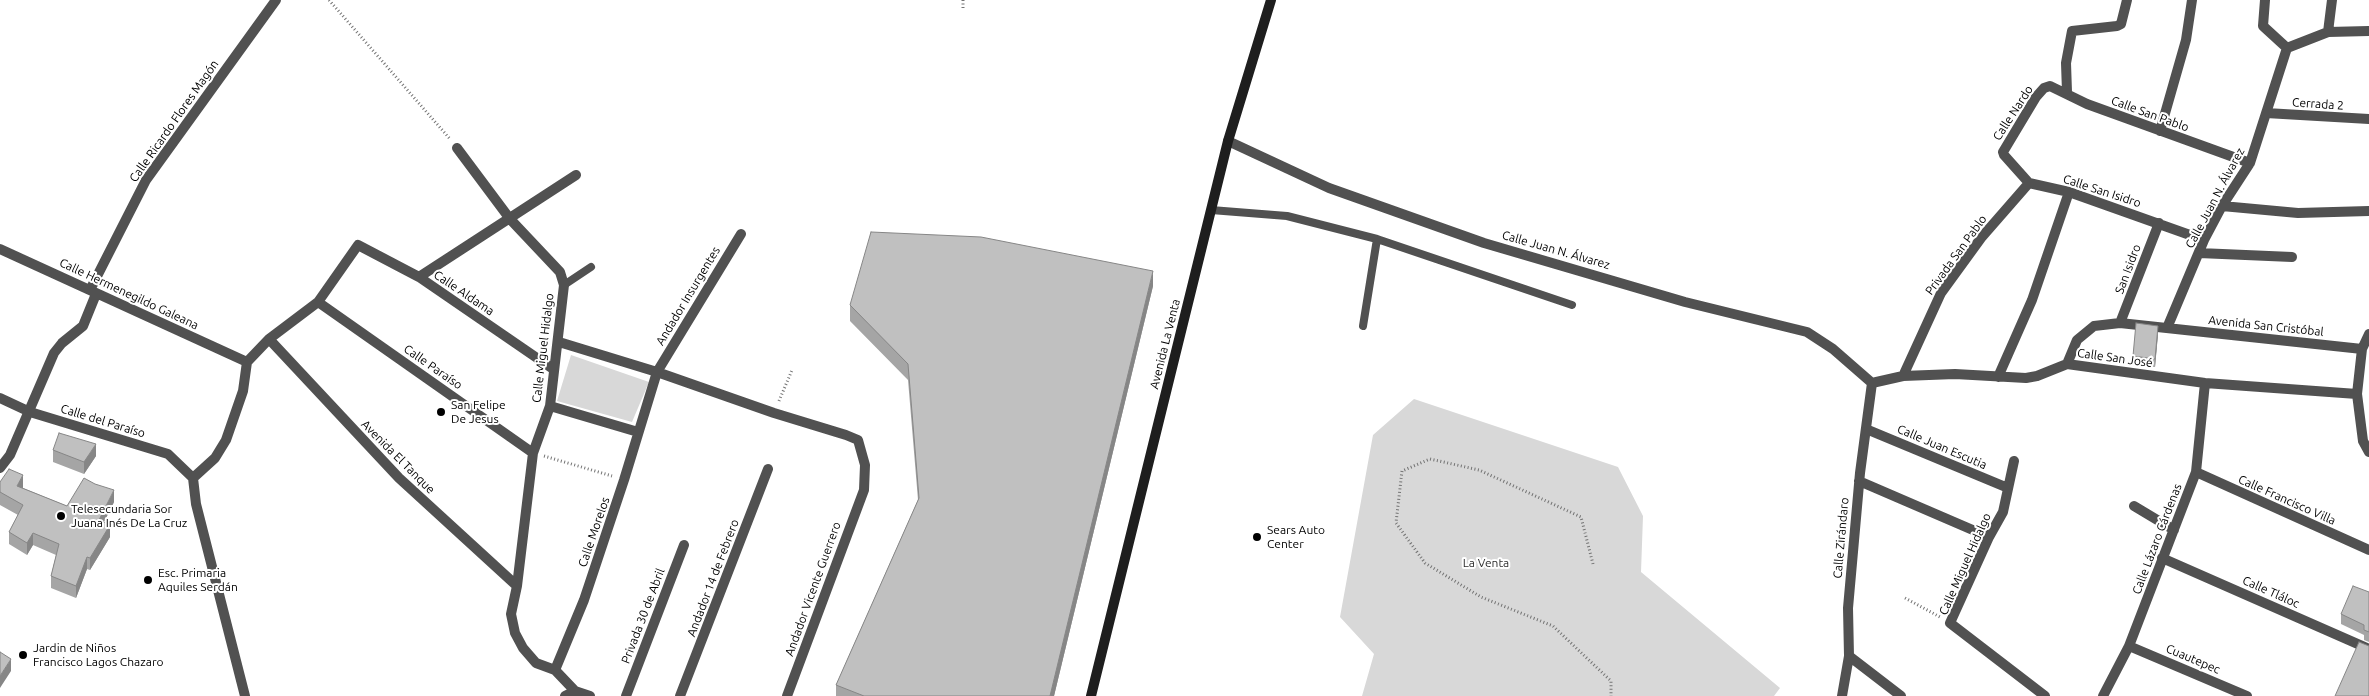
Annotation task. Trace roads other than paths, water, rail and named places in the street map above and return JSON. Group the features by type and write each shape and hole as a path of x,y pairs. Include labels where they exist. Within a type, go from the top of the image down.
{"main road":[{"name":"Avenida La Venta","path":"1091,696 1228,141 1269,1"}],"street":[{"name":"Calle Ricardo Flores Magón","path":"0,468 10,455 54,353 62,343 83,326 93,292 146,180 276,0"},
{"path":"2066,92 2066,63 2072,31 2121,24 2127,0"},
{"path":"2160,131 2186,40 2192,0"},
{"path":"2265,0 2263,26 2287,48 2328,32 2369,31"},
{"path":"2328,32 2332,0"},
{"name":"Calle Juan N. Álvarez","path":"2167,328 2204,240 2222,206 2250,163 2287,48"},
{"name":"Calle San Pablo","path":"2044,88 2050,86 2066,92 2087,104 2250,163"},
{"name":"Calle Nardo","path":"2029,183 2003,152 2036,96 2044,88"},
{"name":"Cerrada 2","path":"2266,113 2369,119"},
{"name":"Calle Juan N. Álvarez","path":"1228,141 1329,188 1484,243 1685,302 1807,332 1832,349 1872,383"},
{"name":"Calle Miguel Hidalgo","path":"457,148 510,219 560,272 564,285 550,406 533,453 517,586 511,614 515,633 523,648 536,663 555,670"},
{"path":"419,277 576,176"},
{"name":"Calle San Isidro","path":"2029,183 2069,192 2204,240"},
{"name":"Privada San Pablo","path":"1903,376 1941,293 1981,238 2029,183"},
{"path":"1998,377 2032,300 2069,192"},
{"path":"2222,206 2298,213 2369,211"},
{"name":"San Isidro","path":"2120,324 2159,223"},
{"name":"Andador Insurgentes","path":"657,372 741,234"},
{"name":"Calle Aldama","path":"318,302 358,245 419,277 553,369"},
{"name":"Calle Hermenegildo Galeana","path":"0,249 247,362"},
{"path":"2199,253 2292,257"},
{"path":"245,696 196,504 193,478 215,458 226,440 242,391 247,362 269,339 318,302"},
{"name":"Calle Paraíso","path":"318,302 533,453"},
{"name":"Avenida San Cristóbal","path":"2067,364 2077,340 2094,326 2120,324 2362,350"},
{"path":"2369,334 2362,350 2357,394 2363,441 2369,452"},
{"name":"Avenida El Tanque","path":"269,339 399,478 517,586"},
{"path":"558,342 657,372"},
{"name":"Calle San José","path":"1872,383 1903,376 1954,374 2026,378 2037,376 2067,364 2205,383 2357,394"},
{"name":"Andador Vicente Guerrero","path":"657,372 774,413 846,435 858,440 861,446 865,465 864,490 787,696"},
{"name":"Calle Morelos","path":"555,670 584,600 624,480 657,372"},
{"name":"Calle Zirándaro","path":"1842,696 1849,656 1848,608 1859,481 1872,383"},
{"name":"Calle Lázaro Cárdenas","path":"2103,696 2129,646 2196,472 2205,383"},
{"name":"Calle del Paraíso","path":"0,398 30,412 168,454 193,478"},
{"path":"550,406 638,432"},
{"name":"Calle Juan Escutia","path":"1866,429 2008,488"},
{"name":"Calle Miguel Hidalgo","path":"2014,462 2003,512 1989,537 1950,622 2045,696"},
{"name":"Andador 14 de Febrero","path":"680,696 768,469"},
{"name":"Calle Francisco Villa","path":"2196,472 2369,550"},
{"path":"1859,481 1989,537"},
{"path":"2134,506 2174,530"},
{"name":"Privada 30 de Abril","path":"626,696 684,545"},
{"name":"Calle Tláloc","path":"2162,558 2369,649"},
{"name":"Cuautepec","path":"2129,646 2246,696"},
{"path":"1849,656 1901,696"},
{"path":"555,670 575,691 590,696"},
{"path":"565,696 575,691"}],"lane":[{"path":"1211,210 1287,216 1377,239 1572,305"},
{"path":"1363,326 1377,239"},
{"path":"564,285 591,267"}],"place":[{"name":"San Felipe De Jesus","path":"441,412"},
{"name":"Telesecundaria Sor Juana Inés De La Cruz","path":"61,516"},
{"name":"Sears Auto Center","path":"1257,537"},
{"name":"Esc. Primaria Aquiles Serdán","path":"148,580"},
{"name":"Jardin de Niños Francisco Lagos Chazaro","path":"23,655"}],"park label":[{"name":"La Venta","path":"1486,563"}]}
